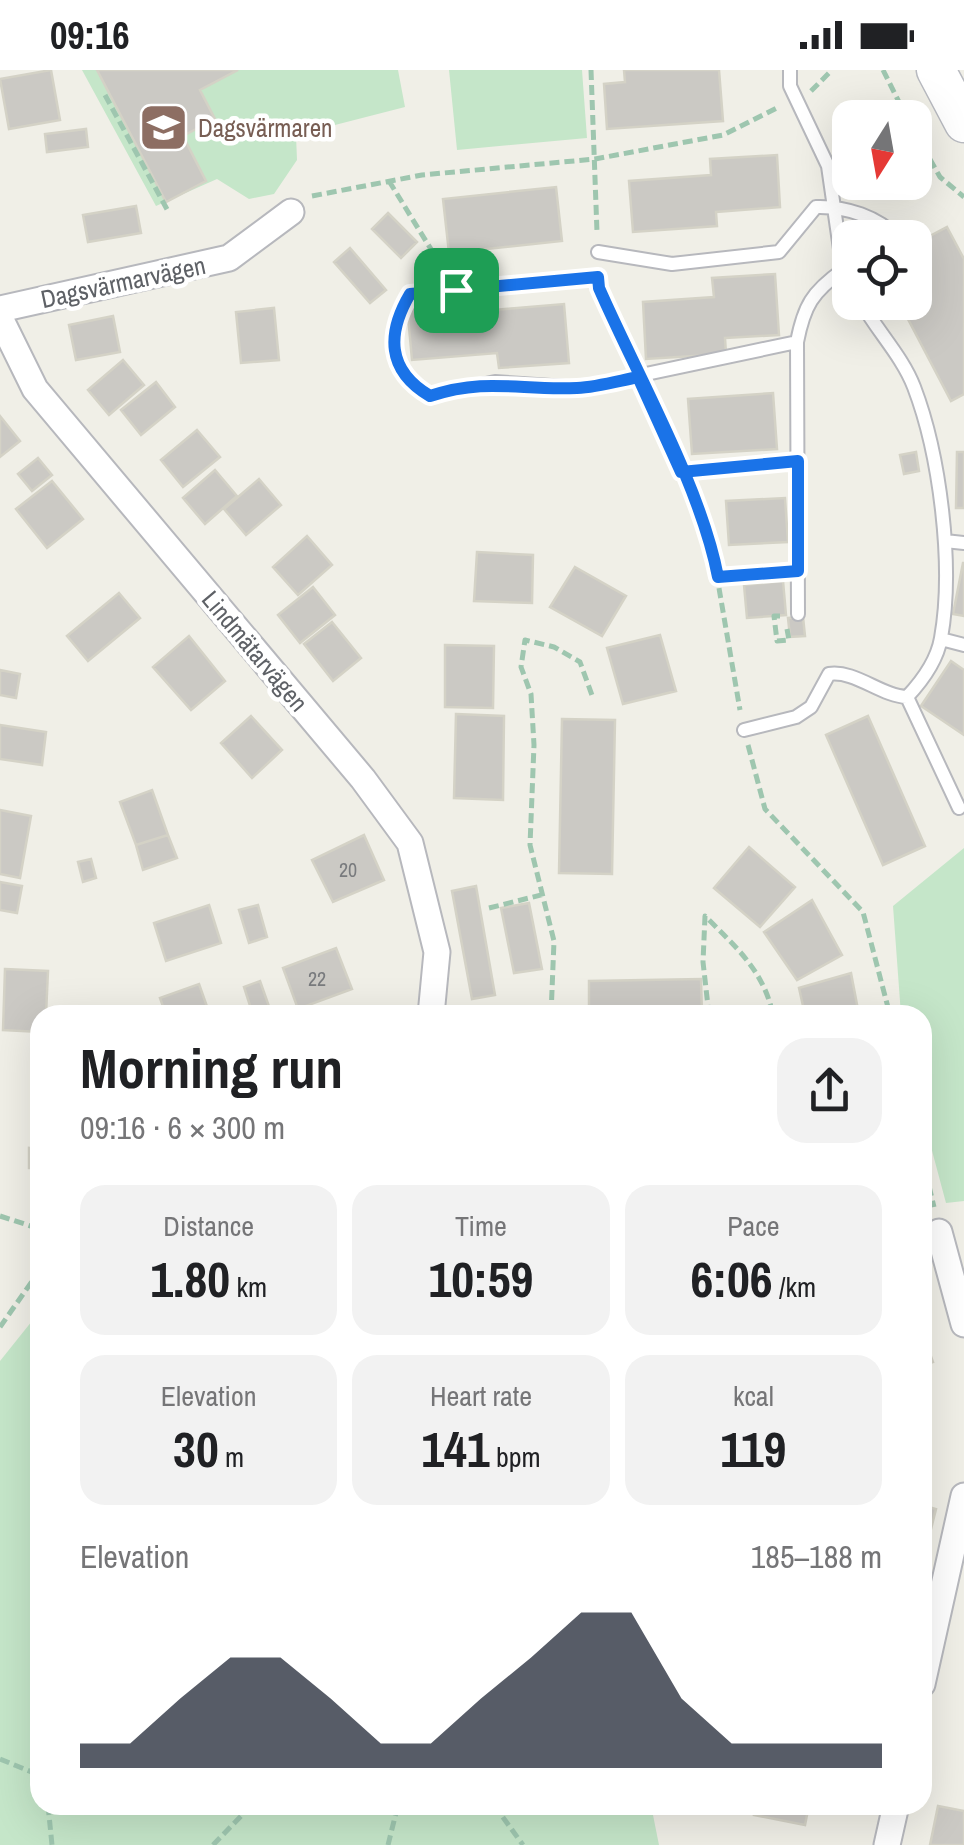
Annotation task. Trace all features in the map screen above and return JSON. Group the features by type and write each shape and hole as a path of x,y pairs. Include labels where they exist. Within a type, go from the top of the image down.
{"main road":[{"path":"936,70 964,124"}],"street":[{"name":"Dagsvärmarvägen","path":"0,309 229,258 292,212"},
{"name":"Lindmätarvägen","path":"0,318 36,389 363,779 410,843 436,952 433,1005"},
{"path":"939,1232 964,1324"},
{"path":"932,1639 964,1496"},
{"path":"887,1845 894,1815"}],"lane":[{"path":"790,70 790,86 828,166 837,220"},
{"path":"598,252 672,264 779,252 816,207 835,206 875,220"},
{"path":"598,277 410,294 394,321 392,347 412,386 430,396 463,385 495,382 580,388 798,342"},
{"path":"798,614 798,342 804,307 814,290 832,283"},
{"path":"872,320 914,385 945,540 941,640 926,676 907,697"},
{"path":"945,540 964,543"},
{"path":"941,640 964,644"},
{"path":"744,730 796,717 811,707 829,674 840,672 892,696 907,697"},
{"path":"907,697 959,808"}],"path":[{"path":"592,70 598,252"},
{"path":"292,212 291,200 389,181 595,159 723,135 797,98 832,70"},
{"path":"884,70 898,100"},
{"path":"105,94 169,213"},
{"path":"932,163 940,176 964,197"},
{"path":"389,181 456,290"},
{"path":"598,277 599,288 710,536 744,730 765,808 863,912 887,1005"},
{"path":"681,472 798,461"},
{"path":"718,577 798,571"},
{"path":"551,1005 554,941 530,845 534,745 531,694 521,667 525,640 554,648 580,662 593,698"},
{"path":"489,908 544,894"},
{"path":"708,1005 703,962 705,916 749,960 768,986 771,1005"},
{"path":"932,1201 939,1232"},
{"path":"0,1216 30,1226"},
{"path":"0,1327 30,1284"},
{"path":"0,1759 30,1772"},
{"path":"49,1815 52,1845"},
{"path":"213,1845 242,1815"},
{"path":"388,1845 396,1815"},
{"path":"501,1815 523,1845"}],"green space":[{"path":"82,70 398,70 405,107 296,135 297,160 274,194 249,199 217,179 156,206"},
{"path":"449,70 582,70 587,138 457,150"},
{"path":"964,848 964,1201 946,1203 932,1151 932,1005 900,1005 893,906"},
{"path":"30,1324 30,1815 653,1815 659,1845 0,1845 0,1361"}],"building":[{"path":"51,70 60,120 9,129 0,79"},
{"name":"Dagsvärmaren","path":"97,70 238,70 200,90 215,119 183,136 206,181 166,202"},
{"path":"624,70 719,70 723,121 607,129 604,84 625,82"},
{"path":"86,129 88,147 47,152 45,134"},
{"path":"777,155 780,207 716,212 717,226 633,232 629,181 711,175 710,159"},
{"path":"556,187 562,241 449,253 443,199"},
{"path":"136,206 141,233 88,242 83,215"},
{"path":"388,213 417,242 401,258 372,229"},
{"path":"947,227 964,259 964,394 951,401 908,320 932,320 932,235"},
{"path":"350,248 386,290 370,303 334,262"},
{"path":"775,274 779,335 725,338 726,354 646,359 643,302 714,297 712,278"},
{"path":"493,299 494,310 564,304 569,363 499,368 497,353 412,360 407,305"},
{"path":"274,308 279,360 241,363 236,312"},
{"path":"113,316 120,352 76,360 69,325"},
{"path":"123,360 144,385 109,415 88,390"},
{"path":"156,382 175,407 141,435 121,410"},
{"path":"773,393 777,449 692,454 688,399"},
{"path":"0,416 20,441 0,457"},
{"path":"197,430 220,457 183,487 161,460"},
{"path":"916,452 919,471 904,474 900,455"},
{"path":"957,452 964,452 964,508 956,508"},
{"path":"38,458 52,475 32,491 18,474"},
{"path":"215,470 237,496 205,524 183,498"},
{"path":"259,479 281,505 246,535 224,509"},
{"path":"52,481 83,519 47,548 16,509"},
{"path":"785,498 788,542 729,545 726,501"},
{"path":"307,536 332,565 298,595 273,567"},
{"path":"477,552 533,555 532,603 474,601"},
{"path":"964,563 964,616 953,614"},
{"path":"575,567 626,596 602,636 550,607"},
{"path":"783,581 786,615 747,618 744,585"},
{"path":"313,587 335,615 300,643 278,615"},
{"path":"119,593 140,618 88,661 67,636"},
{"path":"803,617 805,636 790,637 788,618"},
{"path":"332,622 361,658 333,681 304,644"},
{"path":"660,635 676,691 623,704 607,648"},
{"path":"189,636 225,681 191,710 153,667"},
{"path":"445,645 494,646 493,708 445,707"},
{"path":"951,661 964,670 964,735 921,706"},
{"path":"0,670 20,674 16,698 0,695"},
{"path":"456,714 504,716 503,800 454,798"},
{"path":"251,716 282,750 252,778 221,743"},
{"path":"868,716 925,846 883,865 826,735"},
{"path":"562,719 615,720 612,874 559,873"},
{"path":"0,725 46,732 42,765 0,759"},
{"path":"152,790 168,835 136,845 120,802"},
{"path":"0,810 31,816 20,878 0,874"},
{"path":"168,835 177,858 143,870 136,845"},
{"path":"364,835 384,880 333,902 312,860"},
{"path":"749,847 795,887 760,927 714,888"},
{"path":"91,859 96,878 83,882 78,862"},
{"path":"0,882 22,886 17,913 0,910"},
{"path":"476,886 495,995 472,999 452,891"},
{"path":"812,900 842,955 797,980 764,932"},
{"path":"529,903 542,969 514,973 501,908"},
{"path":"209,905 221,943 166,961 154,923"},
{"path":"258,905 267,937 249,943 239,910"},
{"path":"336,948 352,989 309,1005 297,1005 283,968"},
{"path":"5,969 48,971 46,1005 30,1005 30,1031 3,1030"},
{"path":"851,973 857,1005 803,1005 799,988"},
{"path":"701,979 702,1005 589,1005 589,981"},
{"path":"260,981 268,1005 250,1005 244,987"},
{"path":"199,984 206,1005 162,1005 160,998"},
{"path":"938,1806 964,1811 964,1845 930,1845"},
{"path":"754,1815 807,1815 805,1825"}],"place":[{"name":"Dagsvärmaren","path":"163,128"}],"route":[{"path":"456,290 410,294 394,321 392,347 412,386 430,396 463,385 495,382 580,388 638,377 681,472 798,461 798,571 718,577 710,536 681,472 638,377 599,288 598,277 456,290"}]}
